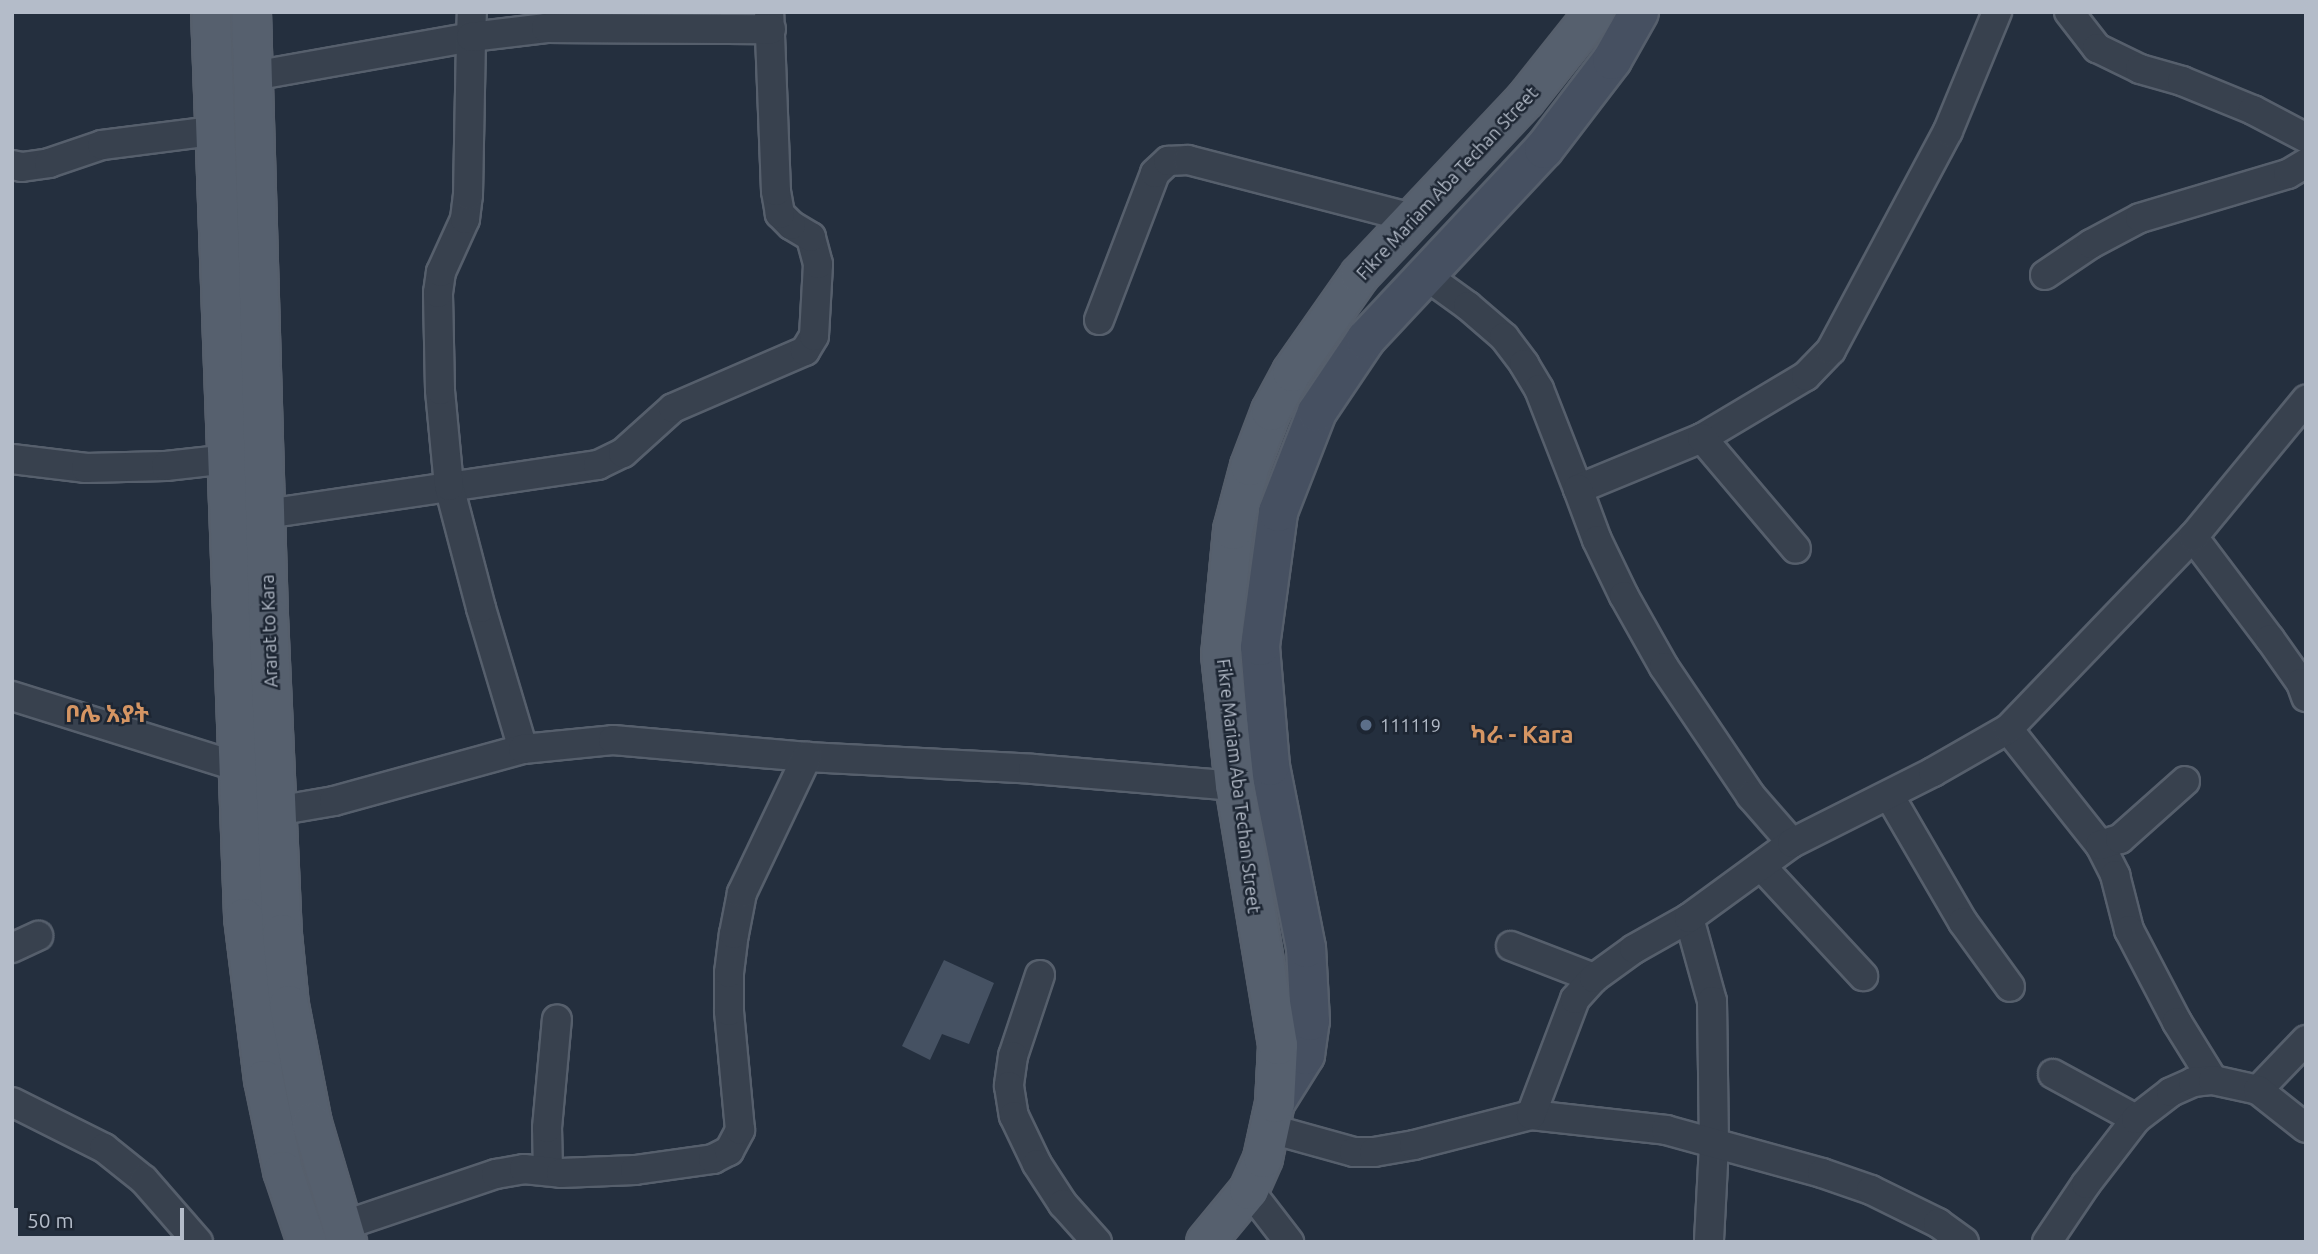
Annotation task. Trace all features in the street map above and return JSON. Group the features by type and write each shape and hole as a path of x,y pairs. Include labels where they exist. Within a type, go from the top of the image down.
{"main road":[{"name":"Ararat to Kara","path":"211,12 213,131 228,459 236,766 244,918 253,1009 264,1080 283,1171 307,1242"},
{"name":"Ararat to Kara","path":"251,12 282,934 289,1005 312,1123 344,1234"},
{"name":"Fikre Mariam Aba Techan Street","path":"1206,1242 1249,1189 1263,1158 1273,1116 1278,1045 1235,786 1221,655 1233,530 1250,467 1271,411 1292,372 1360,275 1416,219 1525,100 1595,12"},
{"path":"235,717 273,712"}],"street":[{"path":"1639,12 1612,60 1544,149 1366,339 1317,412 1278,512 1261,646 1270,766 1306,947 1310,1021 1305,1055 1273,1116 1354,1152 1374,1152 1414,1145 1531,1115 1666,1130 1822,1172 1871,1190 1938,1223 1964,1242"},
{"path":"1578,489 1702,438 1806,376 1830,350 1948,131 1997,12"},
{"path":"2068,12 2097,48 2140,69 2182,81 2253,110 2306,138"},
{"path":"253,76 471,25 546,28 770,20 776,191 780,214 791,225 811,237 818,264 814,336 805,351 673,408 623,453 598,465 266,514"},
{"path":"471,25 466,219 441,272 438,293 440,390 449,486 481,608 523,749"},
{"path":"12,165 49,163 102,145 213,131"},
{"path":"1099,320 1154,173 1168,161 1188,160 1416,219"},
{"path":"2045,275 2091,244 2140,218 2288,174 2306,163"},
{"path":"1426,275 1504,337 1524,364 1539,389 1597,540 1623,596 1664,667 1738,777 1792,843"},
{"path":"1531,1115 1575,999 1594,978 1634,949 1689,918 1792,843 2008,729 2193,537 2306,400"},
{"path":"1702,438 1796,550"},
{"path":"12,459 86,468 166,466 228,459"},
{"path":"2193,537 2270,639 2301,684 2306,697"},
{"path":"12,696 236,766"},
{"path":"2008,729 2100,845 2115,875 2129,930 2177,1021 2213,1080"},
{"path":"276,811 334,801 523,749 613,740 807,757 1033,769 1235,786"},
{"path":"344,1234 496,1174 524,1169 635,1170 713,1159 729,1151 740,1130 729,1011 729,973 742,893 807,757"},
{"path":"2100,845 2120,839 2185,781"},
{"path":"1889,794 1963,922 2010,986"},
{"path":"1762,867 1863,976"},
{"path":"1689,918 1712,1000 1714,1145 1709,1242"},
{"path":"12,948 38,936"},
{"path":"1511,946 1594,978"},
{"path":"1040,975 1013,1056 1009,1086 1014,1116 1037,1164 1063,1204 1097,1242"},
{"path":"548,1171 547,1128 557,1019"},
{"path":"2258,1090 2306,1040"},
{"path":"2053,1074 2136,1119"},
{"path":"2047,1242 2085,1184 2136,1119 2171,1092 2193,1082 2213,1080 2258,1090 2306,1128"},
{"path":"12,1102 104,1148 144,1180 198,1242"},
{"path":"1249,1189 1289,1242"}],"building":[{"path":"944,960 994,983 969,1044 942,1034 930,1060 902,1046"}],"place":[{"name":"111119","path":"1366,725"}],"district":[{"name":"ቦሌ አያት","path":"107,714"},
{"name":"ካራ - Kara","path":"1522,735"}]}
